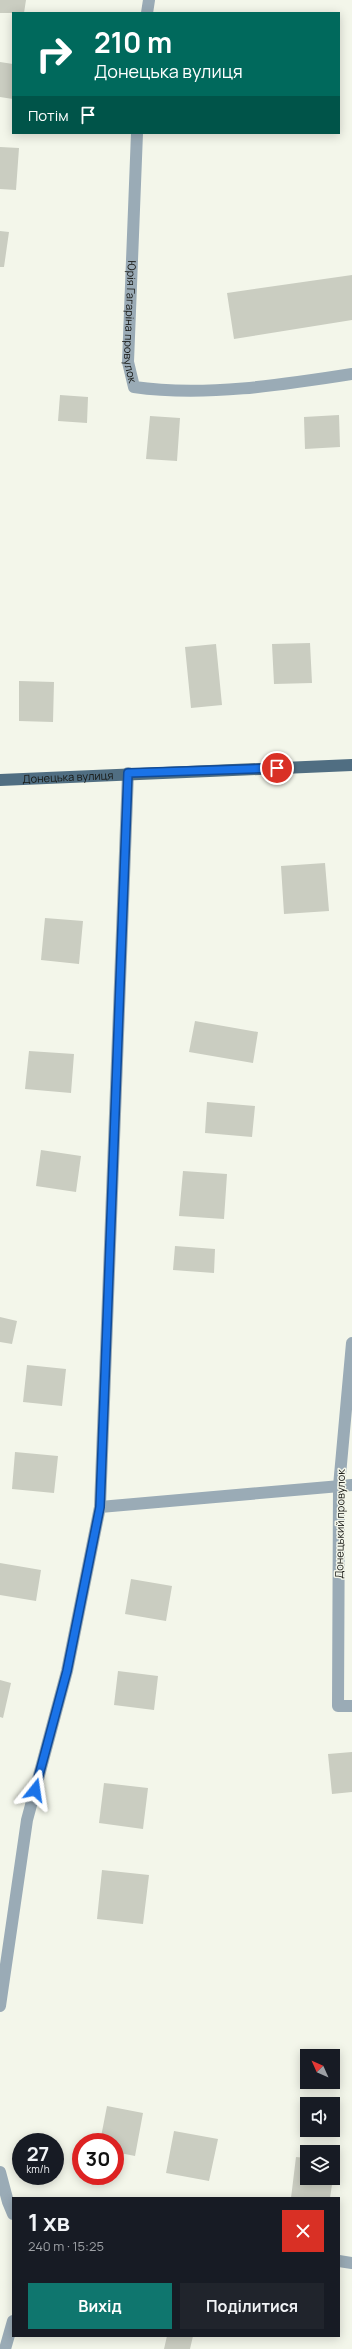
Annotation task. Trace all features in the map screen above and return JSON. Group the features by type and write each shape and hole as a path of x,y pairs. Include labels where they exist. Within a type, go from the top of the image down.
{"main road":[{"name":"Донецька вулиця","path":"0,780 128,773 352,765"}],"street":[{"path":"147,12 149,0"},
{"name":"Юрія Гагаріна провулок","path":"137,134 128,362 134,387 160,391 271,386 352,374"},
{"path":"0,2006 27,1820 67,1671 100,1507 128,773"},
{"name":"Донецький провулок","path":"352,1343 339,1486 338,1706 352,1706"},
{"path":"100,1507 352,1485"},
{"path":"0,2172 7,2203 12,2212"},
{"path":"340,2261 352,2263"},
{"path":"5,2349 12,2324"}],"building":[{"path":"0,0 26,0 24,12 0,13"},
{"path":"0,62 12,64 12,99 0,97"},
{"path":"0,147 19,148 16,190 0,189"},
{"path":"0,231 9,232 4,267 0,267"},
{"path":"352,275 352,320 234,339 227,293"},
{"path":"60,395 88,397 87,423 58,421"},
{"path":"339,415 340,447 305,449 304,417"},
{"path":"150,416 180,418 177,461 146,459"},
{"path":"310,643 312,683 274,684 272,644"},
{"path":"216,644 222,705 191,708 185,647"},
{"path":"19,681 54,682 53,722 19,721"},
{"path":"325,863 329,911 284,914 281,866"},
{"path":"45,918 83,921 79,964 41,960"},
{"path":"195,1021 258,1032 253,1063 189,1052"},
{"path":"29,1051 74,1054 71,1093 25,1089"},
{"path":"207,1102 255,1106 252,1137 205,1133"},
{"path":"41,1150 81,1156 76,1192 36,1186"},
{"path":"183,1171 227,1174 224,1219 179,1216"},
{"path":"175,1246 215,1249 214,1273 173,1270"},
{"path":"0,1317 17,1321 12,1344 0,1342"},
{"path":"27,1365 66,1369 62,1406 23,1402"},
{"path":"15,1452 58,1456 54,1493 12,1489"},
{"path":"0,1563 41,1570 36,1601 0,1595"},
{"path":"131,1579 172,1586 166,1621 125,1614"},
{"path":"118,1671 158,1676 154,1710 114,1705"},
{"path":"0,1680 11,1683 3,1718 0,1717"},
{"path":"352,1752 352,1792 332,1794 328,1754"},
{"path":"104,1783 148,1788 143,1829 99,1823"},
{"path":"102,1870 149,1875 143,1924 97,1919"},
{"path":"107,2106 143,2113 135,2156 124,2154 124,2133 102,2133"},
{"path":"174,2131 218,2139 209,2181 166,2173"},
{"path":"296,2157 300,2157 300,2185 332,2185 330,2197 291,2197"},
{"path":"167,2337 193,2337 190,2349 164,2349"}],"route":[{"path":"35,1790 67,1671 100,1507 128,773 277,768"}]}
